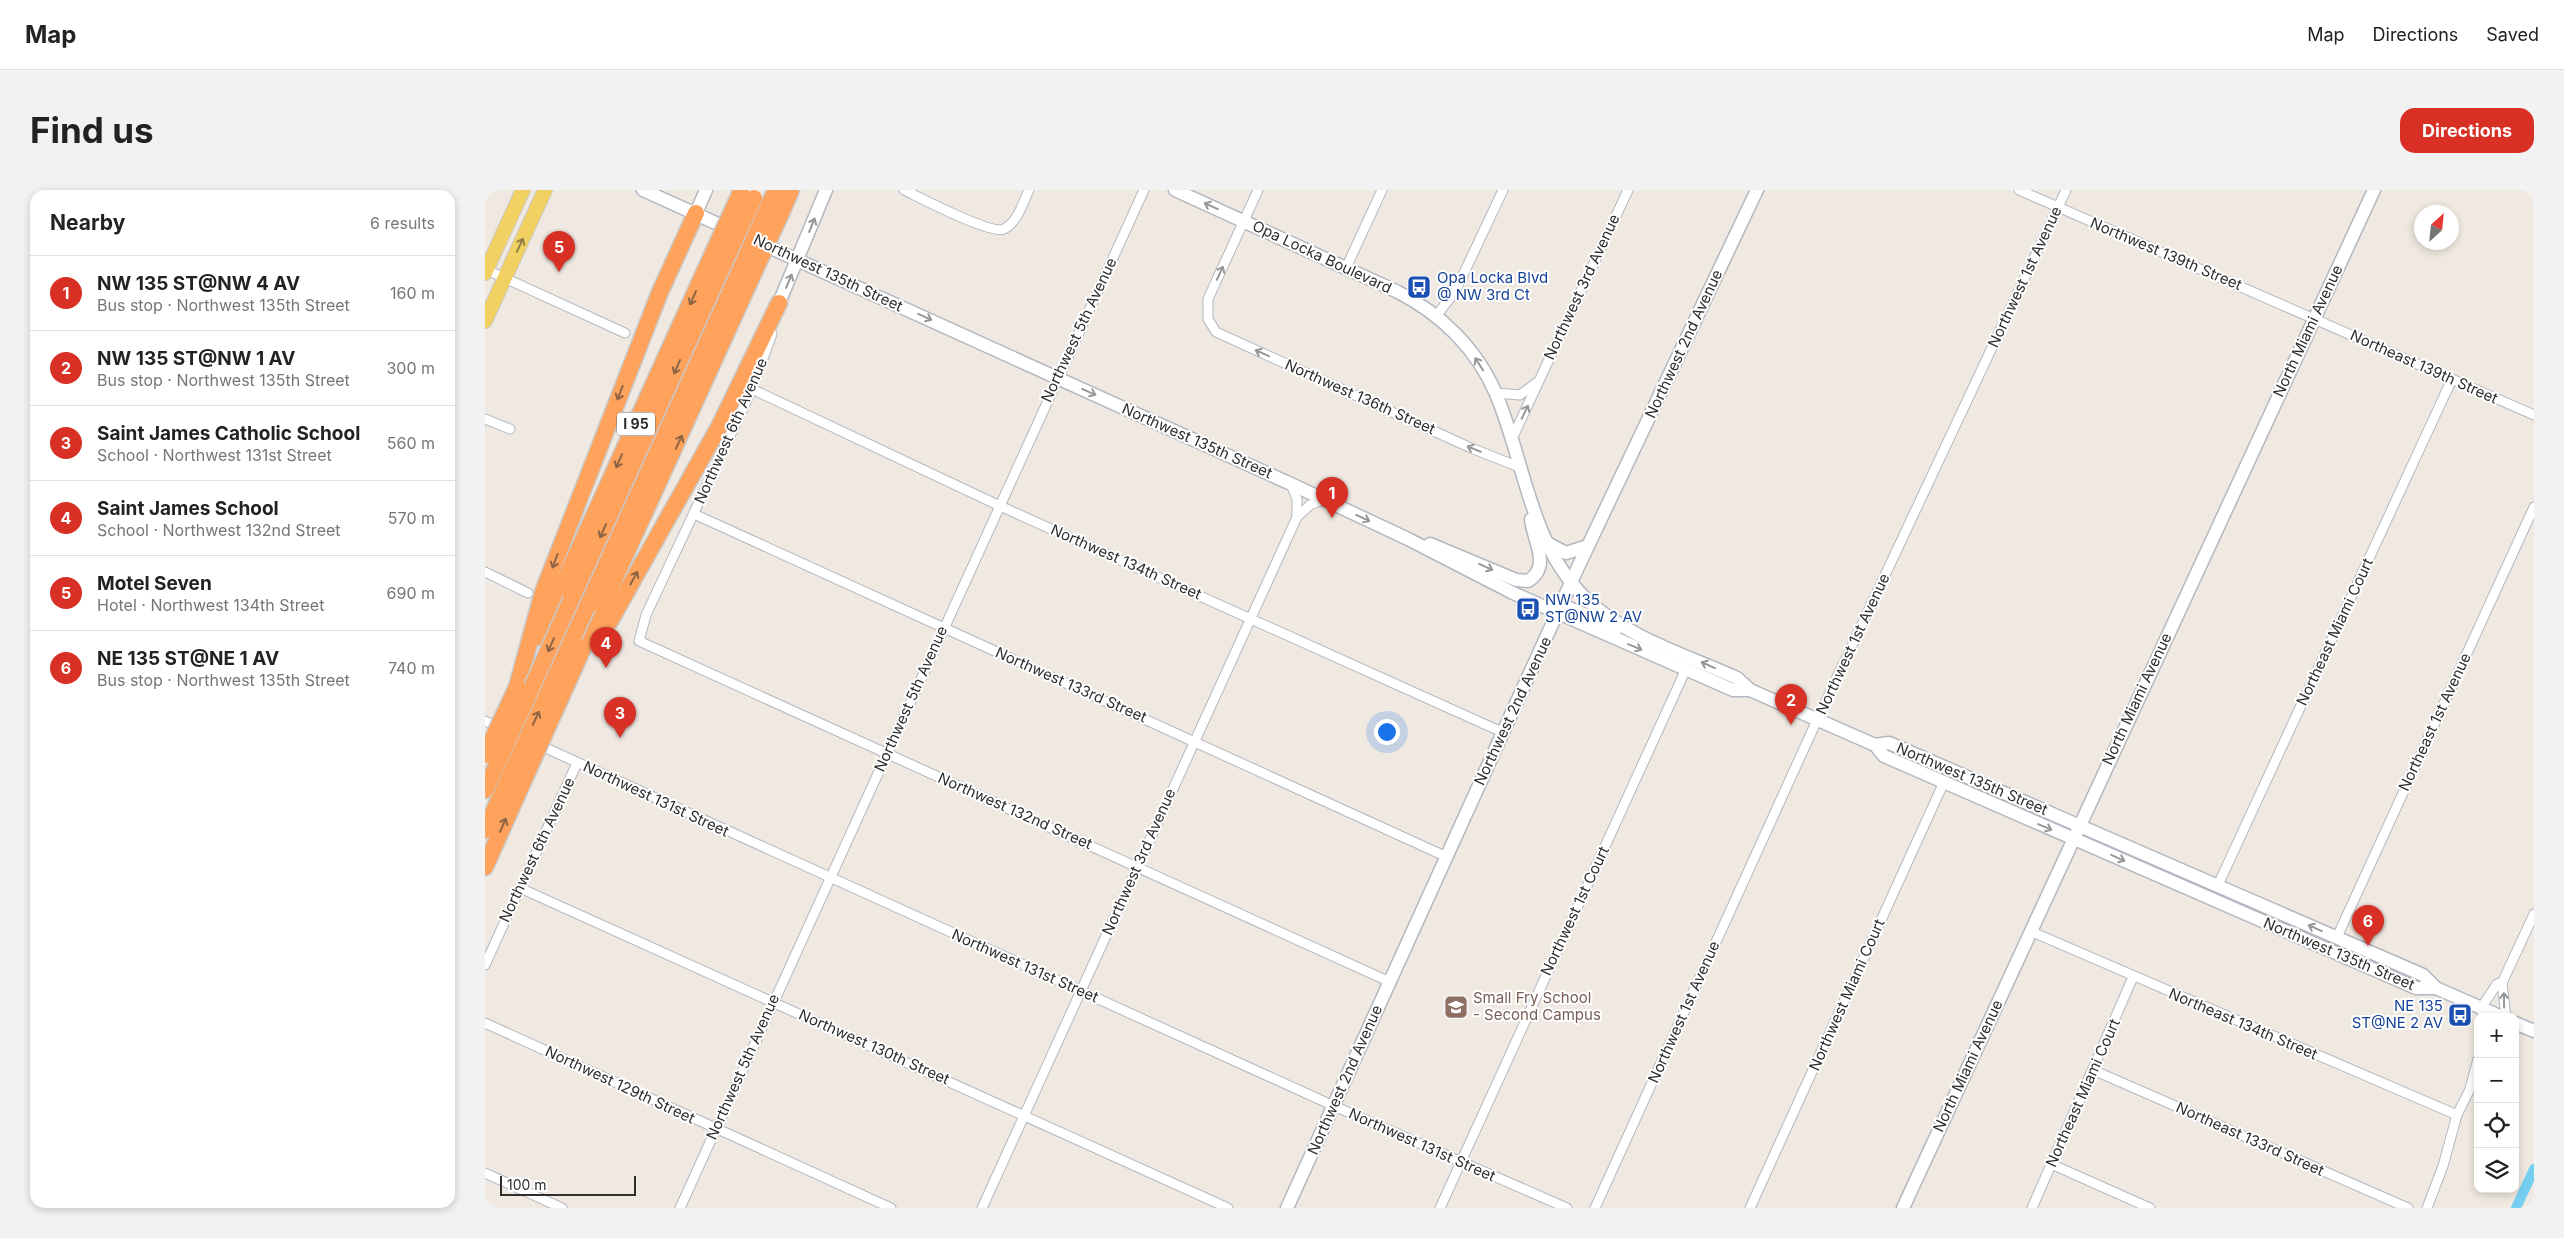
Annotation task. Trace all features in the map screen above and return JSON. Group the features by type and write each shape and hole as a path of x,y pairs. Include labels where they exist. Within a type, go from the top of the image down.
{"highway":[{"path":"485,830 515,781 583,648 748,269 775,202 791,190"},
{"name":"I 95","path":"485,755 517,686 550,595 720,256 749,193"},
{"path":"485,790 493,771 550,595 660,292 696,213"},
{"path":"485,867 515,781 599,614 719,427 779,303"}],"main road":[{"path":"485,271 523,190"},
{"path":"485,321 545,190"},
{"name":"Northwest 135th Street","path":"643,190 1291,484 1686,669 1733,690 1750,690"},
{"path":"696,213 706,190"},
{"name":"Northwest 6th Avenue","path":"779,303 826,190"},
{"name":"Opa Locka Boulevard","path":"1175,190 1403,294 1436,316 1470,351 1495,393 1529,502 1547,543 1571,582"},
{"name":"Northwest 2nd Avenue","path":"1287,1208 1571,582 1757,190"},
{"name":"North Miami Avenue","path":"1903,1208 2374,190"},
{"path":"1408,539 1438,546 1516,580 1528,582 1538,573 1541,563 1531,528 1529,502"},
{"path":"1547,543 1566,553 1588,546"},
{"name":"Northwest 135th Street","path":"1571,582 1593,605 1632,630 1737,678 1750,690 1875,745 1884,756 2416,988 2436,988"},
{"path":"1560,609 1612,627 1632,630"},
{"name":"Northwest 135th Street","path":"1875,745 1889,743 2080,825 2423,975 2436,988"},
{"path":"1944,782 1951,777 1987,792 2002,792"},
{"path":"2436,988 2482,1013"},
{"path":"2519,1025 2534,1032"}],"street":[{"path":"904,190 990,229 1005,228 1015,218 1029,190"},
{"name":"Northwest 5th Avenue","path":"680,1208 772,1001 1144,190"},
{"path":"1244,221 1258,190"},
{"path":"1346,268 1382,190"},
{"path":"1436,316 1455,292 1503,190"},
{"name":"Northwest 3rd Avenue","path":"1511,440 1533,397 1536,383 1628,190"},
{"name":"Northwest 139th Street","path":"2019,190 2314,318"},
{"name":"Northwest 1st Avenue","path":"1595,1208 1817,720 2066,190"},
{"name":"Northwest 136th Street","path":"1244,221 1208,299 1208,319 1216,332 1471,448 1519,467"},
{"path":"485,271 505,278 625,333"},
{"name":"Northwest 6th Avenue","path":"639,641 646,614 752,389 774,329 779,303"},
{"name":"Northeast 139th Street","path":"2314,318 2534,414"},
{"name":"Northeast Miami Court","path":"2218,885 2452,379"},
{"path":"1495,393 1520,395 1536,383"},
{"name":"Northwest 134th Street","path":"752,389 1000,506 1503,732"},
{"path":"485,419 510,429"},
{"path":"1291,484 1297,499 1297,517"},
{"name":"Northwest 3rd Avenue","path":"982,1208 1297,517 1310,505 1323,499"},
{"name":"Northeast 1st Avenue","path":"2337,937 2534,507"},
{"name":"Northwest 133rd Street","path":"694,514 1194,740 1447,857"},
{"path":"485,572 550,595"},
{"name":"Northwest 132nd Street","path":"639,641 1390,982"},
{"name":"Northwest 1st Court","path":"1440,1208 1686,669"},
{"name":"Northwest 131st Street","path":"485,721 1334,1106 1567,1208"},
{"name":"Northwest 6th Avenue","path":"485,964 577,762"},
{"name":"Northwest Miami Court","path":"1751,1208 1944,782"},
{"name":"Northwest 130th Street","path":"520,888 1024,1114 1228,1208"},
{"path":"2506,1013 2502,983 2534,914"},
{"name":"Northeast 134th Street","path":"2030,931 2457,1115"},
{"name":"Northeast Miami Court","path":"2032,1208 2133,977"},
{"path":"2482,1013 2492,990 2497,984 2502,983"},
{"name":"Northwest 129th Street","path":"485,1023 891,1208"},
{"name":"Northeast 133rd Street","path":"2093,1070 2408,1208"},
{"path":"2427,1208 2443,1166 2457,1115 2474,1073"},
{"path":"2471,1083 2474,1079"},
{"path":"2051,1164 2150,1208"},
{"path":"485,1173 562,1208"}],"waterway":[{"path":"2516,1208 2534,1169"}],"place":[{"name":"Motel Seven","path":"559,272"},
{"name":"Opa Locka Blvd @ NW 3rd Ct","path":"1419,287"},
{"name":"NW 135 ST@NW 4 AV","path":"1332,518"},
{"name":"NW 135 ST@NW 2 AV","path":"1528,609"},
{"name":"Saint James School","path":"606,668"},
{"name":"NW 135 ST@NW 1 AV","path":"1791,725"},
{"name":"Saint James Catholic School","path":"620,738"},
{"name":"NE 135 ST@NE 1 AV","path":"2368,946"},
{"name":"Small Fry School - Second Campus","path":"1456,1007"},
{"name":"NE 135 ST@NE 2 AV","path":"2460,1015"}]}
